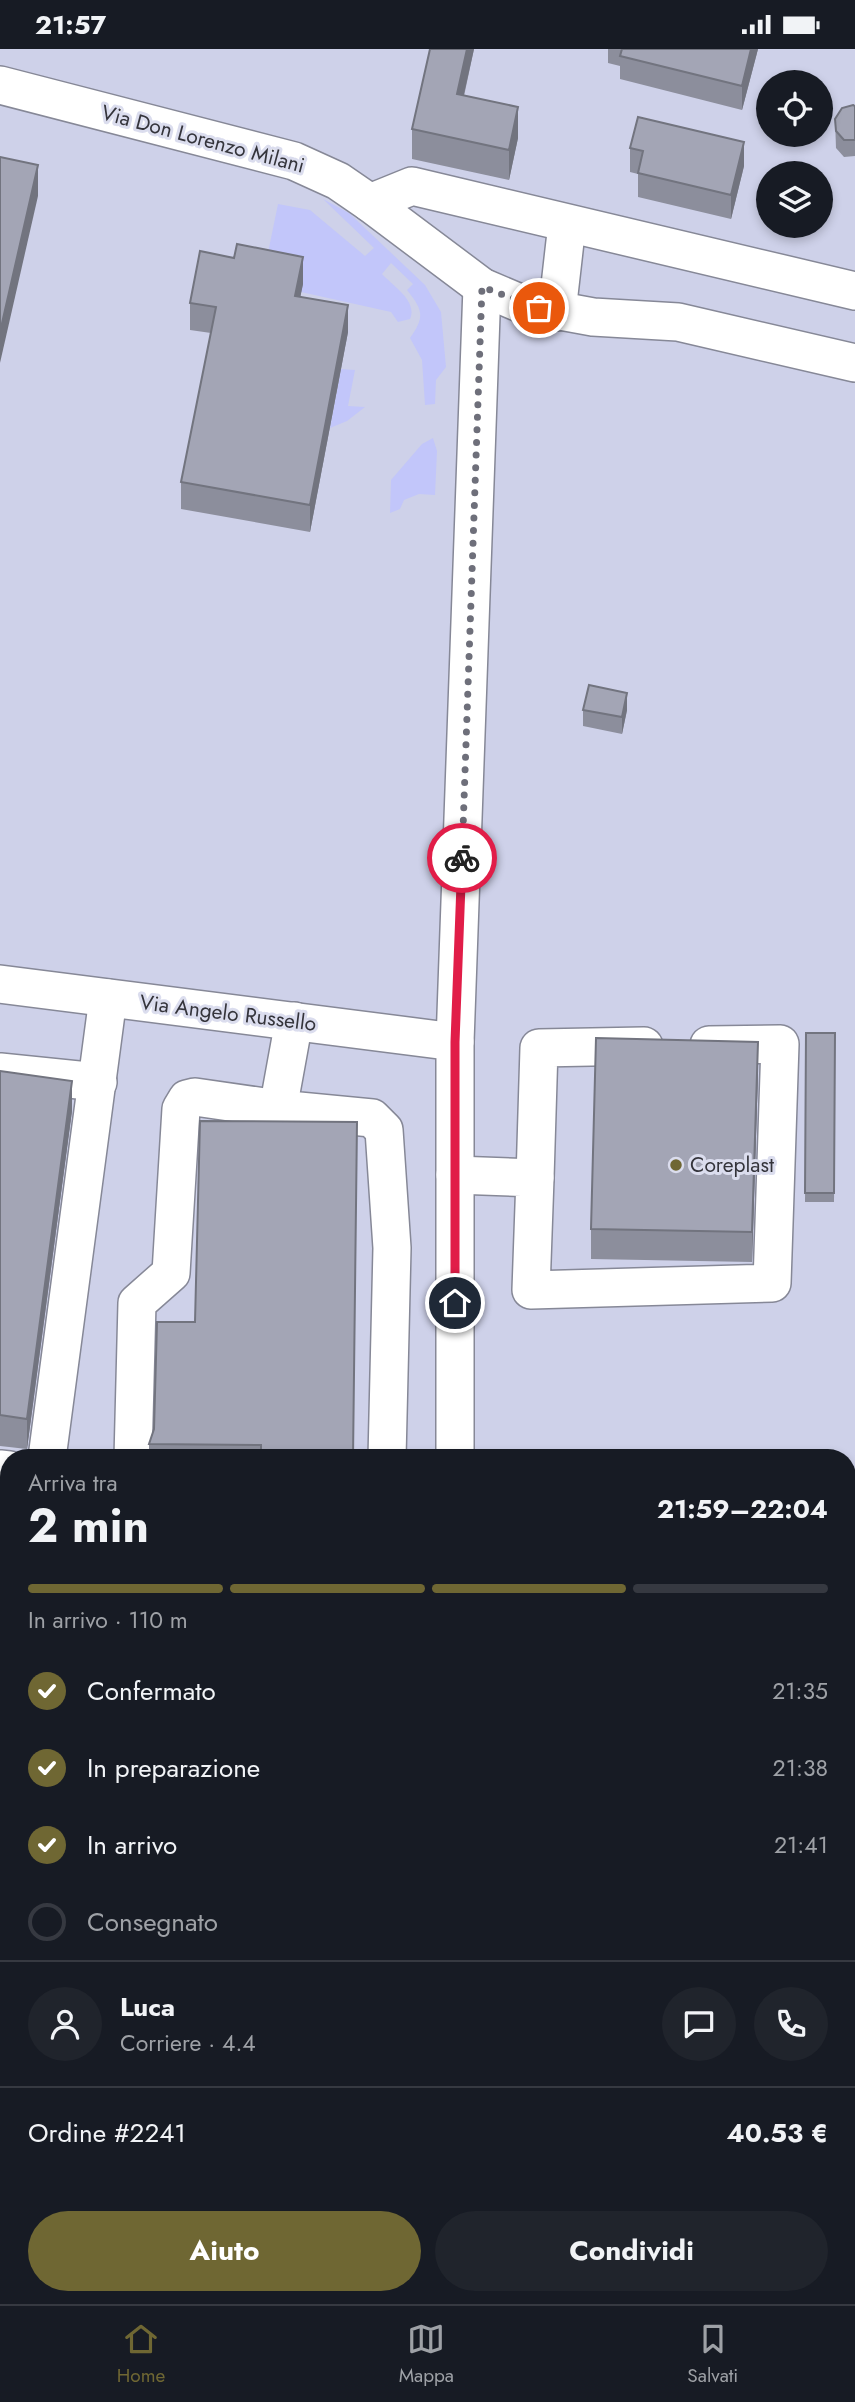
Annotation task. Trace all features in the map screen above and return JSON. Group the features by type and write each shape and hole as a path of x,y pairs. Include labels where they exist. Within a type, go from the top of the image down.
{"street":[{"name":"Via Don Lorenzo Milani","path":"0,85 294,161 338,181 482,287 522,304 556,312 678,322 855,363"},
{"path":"370,203 412,186 855,291"},
{"path":"556,312 567,224"},
{"path":"454,1449 455,1042 482,287"},
{"name":"Via Angelo Russello","path":"0,984 455,1042"},
{"path":"48,1449 108,998"},
{"path":"278,1109 294,1021"},
{"path":"780,1044 772,1283 531,1290 535,1178 539,1048 780,1044"},
{"path":"0,1072 98,1082"},
{"path":"133,1449 137,1303 171,1273 181,1109 187,1099 195,1097 278,1109 372,1118 384,1130 392,1248 387,1449"},
{"path":"455,1175 535,1178"}],"shaded area":[{"path":"0,49 855,49 855,1449 0,1449"},
{"path":"323,199 349,213 425,285 441,312 446,367 436,380 435,404 425,405 422,360 410,338 420,319 419,308 407,290 413,284 391,263 382,274 408,300 412,312 410,319 398,322 391,312 301,292 263,277 278,204 310,210 365,256 374,248"},
{"path":"341,369 355,370 348,406 365,407 347,421 330,428"},
{"path":"433,438 437,451 435,495 419,494 404,500 400,509 390,513 391,480 422,444"}],"building":[{"path":"430,49 467,49 457,94 518,107 509,150 412,129"},
{"path":"622,49 751,49 742,86 620,56"},
{"path":"853,105 855,140 844,140 836,131 835,119 842,108"},
{"path":"638,117 744,142 731,195 638,173 643,151 630,148"},
{"path":"0,157 38,165 0,332"},
{"path":"237,244 303,257 295,296 348,305 310,505 181,482 216,307 190,303 200,251 234,258"},
{"path":"589,685 627,693 622,717 583,710"},
{"path":"806,1033 835,1033 834,1193 805,1193"},
{"name":"Coreplast","path":"596,1038 758,1042 752,1232 591,1229"},
{"path":"0,1071 72,1081 27,1419 0,1415"},
{"path":"200,1121 357,1122 353,1449 261,1449 261,1445 149,1444 154,1429 157,1322 195,1322"}],"way so far":[{"path":"462,858 482,287 522,304 539,308"}],"place":[{"name":"Coreplast","path":"676,1165"}],"route":[{"path":"455,1303 455,1042 462,858"}]}
